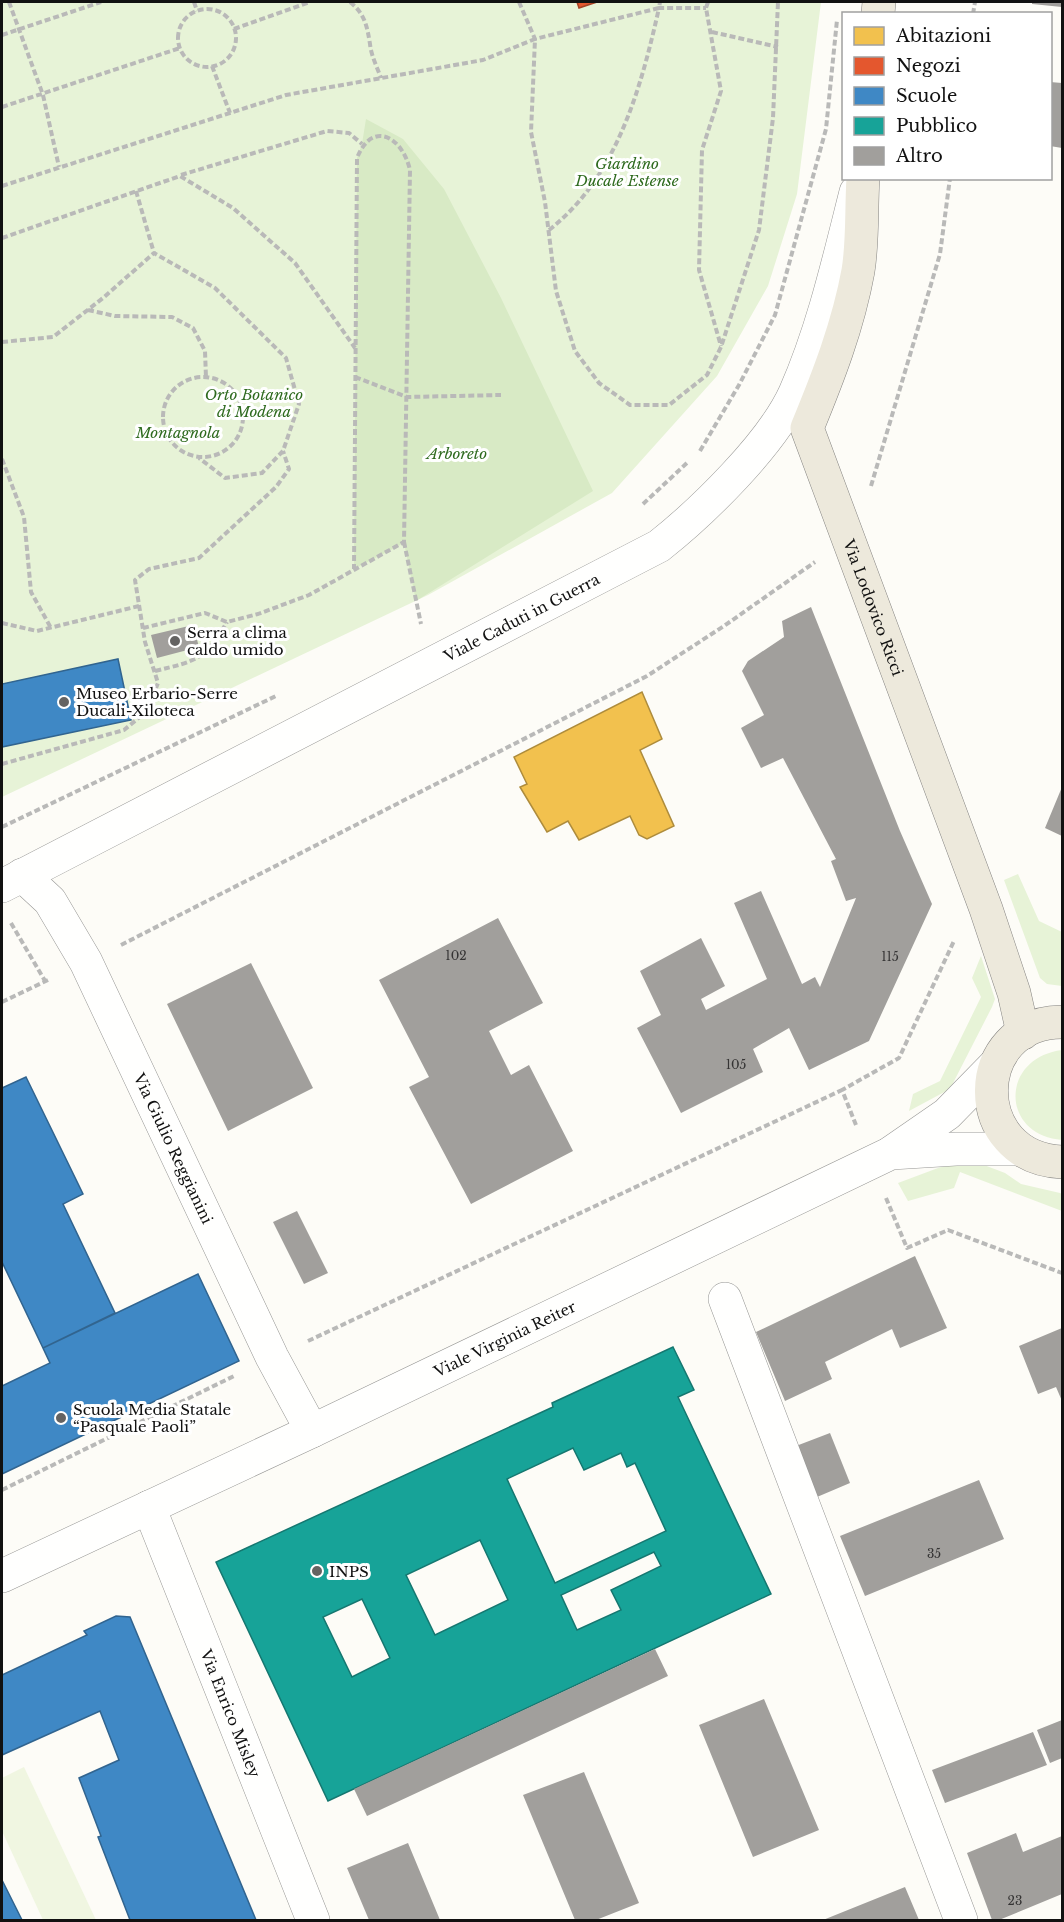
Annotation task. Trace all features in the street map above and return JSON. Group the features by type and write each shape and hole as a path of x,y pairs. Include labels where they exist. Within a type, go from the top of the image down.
{"main road":[{"name":"Via Lodovico Ricci","path":"861,180 858,269 847,319 831,368 807,428 986,909 1014,993 1023,1033"},
{"name":"Viale Virginia Reiter","path":"1062,1022 1041,1024 1023,1033 1007,1046 995,1065 990,1088 992,1111 1003,1132 1019,1149 1046,1161 1062,1162"}],"street":[{"name":"Viale Caduti in Guerra","path":"10,893 659,546 687,524 710,502 766,437 794,395 835,274 860,180"},
{"name":"Via Giulio Reggianini","path":"10,893 50,901 86,962 273,1357 312,1431"},
{"path":"881,1158 947,1114 995,1065"},
{"name":"Viale Virginia Reiter","path":"2,1576 312,1431 881,1158 956,1149 1019,1149"},
{"path":"725,1299 961,1920"},
{"name":"Via Enrico Misley","path":"149,1507 313,1920"}],"path":[{"path":"9,2 43,94 59,167"},
{"path":"2,34 100,2"},
{"path":"194,2 197,11"},
{"path":"234,29 310,2"},
{"path":"350,2 360,10 369,30 370,46 381,78"},
{"path":"519,2 535,39 531,132 556,291 575,351 599,383 630,405 669,405 707,375 721,347 759,230 773,118 778,47 778,2"},
{"path":"548,230 570,213 591,187 617,140 637,93 660,2"},
{"path":"708,2 706,8 721,92 702,150 699,270 721,347"},
{"path":"2,186 286,94 483,60 535,39 659,8 706,8"},
{"path":"215,10 230,20 234,29 234,48 221,63 212,66 192,63 180,48 178,30 183,21 197,11 215,10"},
{"path":"640,506 700,451 739,385 776,315 826,129 838,13"},
{"path":"712,32 778,47"},
{"path":"2,107 180,48"},
{"path":"212,66 230,112"},
{"path":"2,238 180,176 327,131 349,133 363,144"},
{"path":"354,569 357,158 363,144 373,138 384,137 397,141 404,151 410,170 404,542 422,627 428,624"},
{"path":"180,176 233,208 295,263 355,348"},
{"path":"848,536 867,498 940,254 950,180"},
{"path":"136,191 154,253 215,288 286,358 299,404 283,451 262,473 225,478 199,458 180,452 167,437 162,418 166,399 179,384 197,377 217,378 233,390 242,407 243,427 234,444 218,456 199,458"},
{"path":"2,342 53,337 154,253"},
{"path":"88,310 115,316 172,318 193,328 205,351 206,378"},
{"path":"355,377 406,397 501,395"},
{"path":"2,764 124,730 147,711 158,683 143,628 135,580 149,569 199,558 222,538 276,487 289,469 283,451"},
{"path":"2,459 24,517 31,592 51,628"},
{"path":"143,628 205,613 227,622 258,614 309,595 404,542"},
{"path":"2,1002 196,909 394,803 514,746 646,676 724,626 816,561 821,572"},
{"path":"2,623 37,631 140,606"},
{"path":"155,671 194,662 214,645 227,622"},
{"path":"2,827 281,693"},
{"path":"10,893 45,981"},
{"path":"2,1490 273,1357 842,1090 899,1058 957,934"},
{"path":"842,1090 881,1158 907,1248 948,1230 1062,1273"}],"green space":[{"path":"2,2 821,2 797,194 768,286 717,376 612,493 428,595 2,797"},
{"name":"Arboreto","path":"366,119 403,139 444,189 501,298 593,491 416,601 404,543 354,569 357,158"},
{"path":"1018,874 1039,921 1062,932 1062,986 1047,984 1040,978 1004,880"},
{"path":"981,956 995,999 992,1007 950,1089 909,1111 913,1094 940,1081 981,997 972,978"},
{"path":"1062,1050 1062,1140 1042,1135 1027,1125 1018,1111 1016,1096 1018,1081 1027,1067 1042,1056"},
{"path":"946,1165 984,1165 1005,1173 1021,1184 1060,1193 1062,1194 1062,1211 960,1172 954,1188 908,1201 898,1183"},
{"path":"24,1767 96,1920 43,1920 2,1831 2,1778"}],"building: Abitazioni":[{"path":"642,692 662,739 640,750 674,826 647,839 639,835 630,816 579,840 568,821 547,832 520,787 527,784 514,757"}],"building: Negozi":[{"path":"577,2 597,2 579,8"}],"building: Scuole":[{"name":"Museo Erbario-Serre Ducali-Xiloteca","path":"118,659 131,720 2,747 2,684"},
{"path":"26,1077 83,1194 63,1204 115,1313 43,1348 2,1262 2,1088"},
{"name":"Scuola Media Statale “Pasquale Paoli”","path":"198,1274 239,1361 2,1474 2,1386 50,1363 43,1348"},
{"path":"116,1616 130,1617 256,1920 130,1920 98,1837 101,1836 79,1778 119,1760 100,1711 2,1755 2,1675 87,1635 84,1631"},
{"path":"2,1880 22,1920 2,1920"}],"building: Pubblico":[{"name":"INPS","path":"673,1347 694,1390 678,1397 771,1594 328,1801 216,1562 553,1407 552,1403","holes":["573,1448 584,1470 621,1453 627,1467 635,1463 666,1531 555,1583 507,1479","480,1540 508,1600 435,1635 406,1575","654,1552 661,1566 611,1590 621,1610 577,1630 561,1595","362,1599 390,1658 352,1677 323,1617"]}],"building: Altro":[{"path":"1032,2 1062,2 1062,7 1032,4"},
{"path":"1052,82 1062,83 1062,148 1052,146"},
{"path":"811,607 900,831 932,904 869,1041 809,1070 789,1028 753,1049 763,1072 681,1113 637,1028 661,1015 640,971 701,938 725,986 701,999 706,1010 767,979 734,903 761,891 802,984 815,977 820,987 856,898 846,901 831,861 836,859 783,758 761,768 741,728 764,715 742,671 748,661 784,637 782,621"},
{"name":"Serra a clima caldo umido","path":"193,625 199,647 157,658 151,635"},
{"path":"1062,787 1062,836 1045,828"},
{"path":"498,918 543,1003 489,1031 511,1075 529,1065 573,1151 471,1204 409,1087 429,1077 379,980"},
{"path":"251,963 313,1088 228,1131 167,1004"},
{"path":"297,1211 328,1273 304,1284 273,1222"},
{"path":"915,1256 947,1328 900,1348 892,1329 825,1362 832,1379 785,1401 756,1332"},
{"path":"1062,1328 1062,1401 1056,1387 1038,1394 1019,1346"},
{"path":"830,1433 850,1483 817,1497 796,1446"},
{"path":"979,1480 1004,1539 865,1596 840,1536"},
{"path":"655,1649 668,1676 367,1816 354,1789"},
{"path":"764,1699 819,1830 753,1857 699,1725"},
{"path":"1062,1720 1062,1758 1050,1763 1037,1730"},
{"path":"1033,1732 1047,1765 945,1803 932,1770"},
{"path":"584,1772 639,1903 596,1920 575,1920 523,1795"},
{"path":"1016,1833 1023,1852 1062,1836 1062,1894 999,1920 992,1920 967,1853"},
{"path":"408,1843 440,1920 369,1920 347,1868"},
{"path":"905,1887 919,1920 823,1920"}],"place":[{"name":"Serra a clima caldo umido","path":"175,641"},
{"name":"Museo Erbario-Serre Ducali-Xiloteca","path":"64,702"},
{"name":"Scuola Media Statale “Pasquale Paoli”","path":"61,1418"},
{"name":"INPS","path":"317,1571"}],"park label":[{"name":"Giardino Ducale Estense","path":"627,172"},
{"name":"Orto Botanico di Modena","path":"254,402"},
{"name":"Montagnola","path":"178,432"}]}
